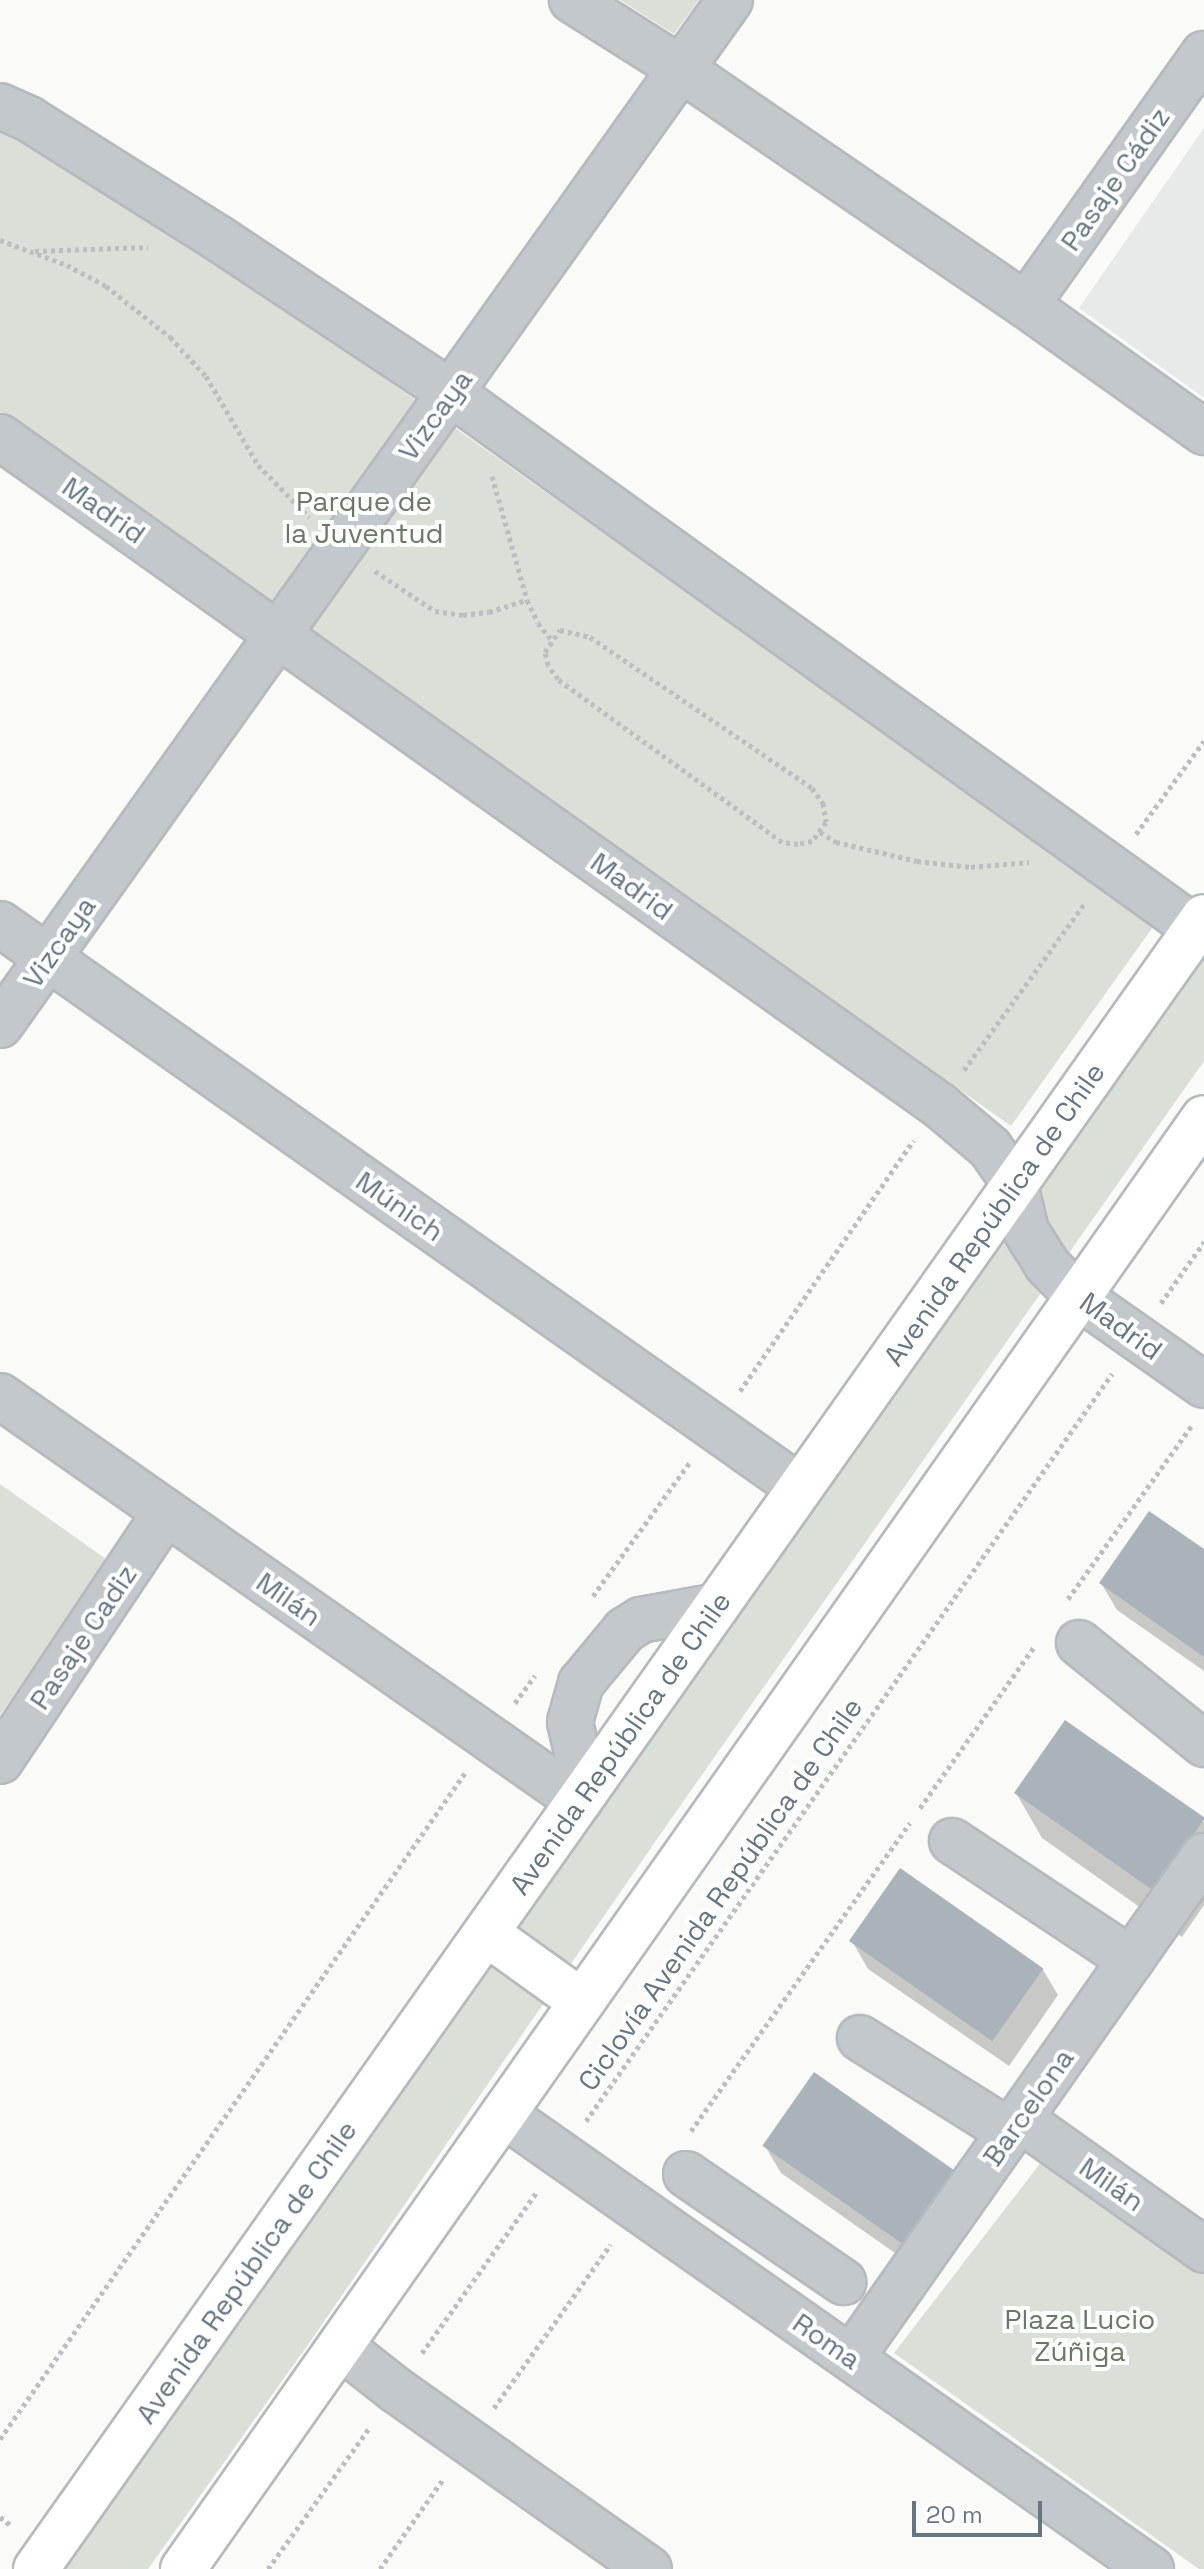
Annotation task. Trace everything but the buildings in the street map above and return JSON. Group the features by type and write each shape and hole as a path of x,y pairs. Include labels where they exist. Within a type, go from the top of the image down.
{"main road":[{"name":"Avenida República de Chile","path":"36,2569 1200,923"},
{"path":"183,2569 1204,1118"},
{"path":"486,1933 582,2002"}],"street":[{"path":"572,0 681,69 1026,305 1204,432"},
{"name":"Vizcaya","path":"0,1025 342,546 467,404 681,69 730,0"},
{"name":"Pasaje Cádiz","path":"1026,305 1204,54"},
{"path":"0,106 29,119 218,238 467,404 1097,858 1200,923"},
{"name":"Madrid","path":"0,437 939,1105 990,1148 1015,1184 1026,1231 1047,1265 1079,1297 1136,1338 1200,1402"},
{"name":"Múnich","path":"0,924 800,1488"},
{"name":"Milán","path":"0,1396 489,1739 582,1796"},
{"name":"Pasaje Cadiz","path":"0,1761 166,1512"},
{"path":"582,1796 570,1722 581,1683 625,1630 641,1620 717,1606"},
{"path":"1060,1630 1204,1744"},
{"path":"952,1841 1131,1960"},
{"name":"Barcelona","path":"851,2358 1204,1856"},
{"name":"Milán","path":"860,2038 1015,2126 1204,2250"},
{"name":"Roma","path":"503,2114 1151,2569"},
{"path":"685,2158 794,2249 843,2282"},
{"path":"762,2295 794,2249"},
{"path":"340,2346 396,2390 649,2569"}],"path":[{"path":"30,251 190,245 218,238"},
{"path":"0,240 106,286 170,337 206,376 258,465 290,501 342,546 435,611 463,615 489,612 527,600"},
{"path":"467,404 527,600 538,623 551,639"},
{"path":"560,630 590,637 812,788 823,803 826,822 820,832 812,841 798,844 782,842 558,679 548,665 545,652 551,639 560,630"},
{"path":"588,1602 715,1428 939,1105 1097,858 1204,741"},
{"path":"820,832 836,842 855,847 917,861 971,867 1097,858"},
{"name":"Ciclovía Avenida República de Chile","path":"268,2569 1204,1242"},
{"path":"685,2158 1060,1630 1200,1402"},
{"path":"0,2439 543,1665"},
{"path":"380,2569 638,2206"}],"shaded area":[{"path":"1204,128 1204,398 1079,308"}],"green space":[{"path":"620,0 699,0 674,34"},
{"name":"Parque de la Juventud","path":"0,117 13,120 420,403 1155,924 1011,1126 0,412"},
{"path":"1204,950 1204,1061 673,1816 307,2346 148,2569 64,2569"},
{"path":"0,1484 109,1561 0,1715"},
{"name":"Plaza Lucio Zúñiga","path":"1042,2161 1204,2272 1204,2569 1199,2569 894,2353"}]}
